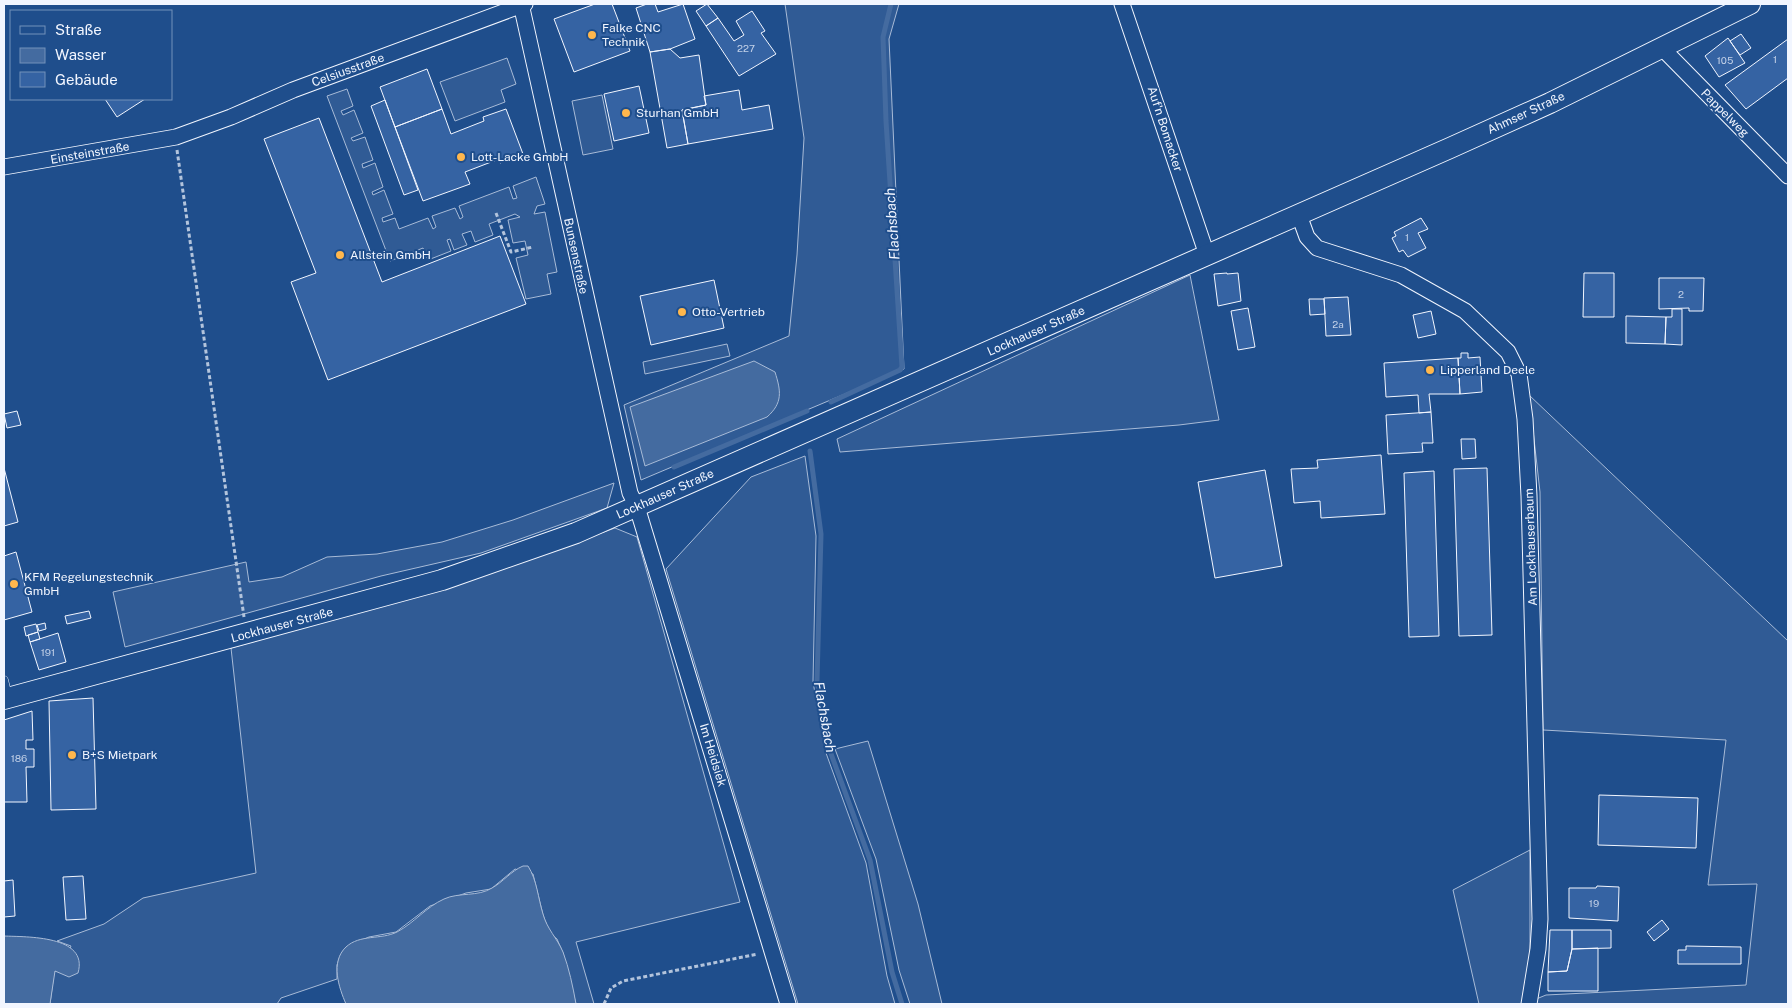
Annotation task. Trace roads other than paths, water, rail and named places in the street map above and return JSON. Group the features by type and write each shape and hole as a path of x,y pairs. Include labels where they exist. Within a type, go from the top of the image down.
{"street":[{"name":"Celsiusstraße","path":"176,137 231,117 292,90 522,4"},
{"name":"Bunsenstraße","path":"522,4 600,363 630,493 637,507"},
{"name":"Auf'n Bomacker","path":"1122,4 1207,255"},
{"name":"Ahmser Straße","path":"1299,215 1550,102 1750,4"},
{"name":"Pappelweg","path":"1662,48 1788,176"},
{"name":"Einsteinstraße","path":"4,167 176,137"},
{"name":"Lockhauser Straße","path":"5,692 442,580 576,533 1299,215"},
{"name":"Am Lockhauserbaum","path":"1299,215 1307,237 1316,248 1401,275 1465,311 1508,352 1519,374 1525,419 1529,487 1540,919 1538,949 1529,1004"},
{"name":"Im Heidsiek","path":"637,507 774,952 788,1004"}],"water":[{"path":"754,361 775,372 779,385 778,402 767,417 645,466 630,407"},
{"path":"523,866 528,866 531,871 545,919 563,952 576,1004 346,1004 337,975 337,967 341,953 346,947 358,940 397,932 444,899 487,891"},
{"path":"4,936 40,938 65,945 74,951 79,961 78,973 69,977 55,971 50,1004 4,1004"}],"waterway":[{"name":"Flachsbach","path":"831,402 900,370 902,367 886,121 883,37 891,4"},
{"path":"674,467 807,411"},
{"name":"Flachsbach","path":"810,451 821,534 817,681 830,751 870,860 892,972 902,1004"}],"place":[{"name":"Falke CNC Technik","path":"592,35"},
{"name":"Sturhan GmbH","path":"626,113"},
{"name":"Lott-Lacke GmbH","path":"461,157"},
{"name":"Allstein GmbH","path":"340,255"},
{"name":"Otto-Vertrieb","path":"682,312"},
{"name":"Lipperland Deele","path":"1430,370"},
{"name":"KFM Regelungstechnik GmbH","path":"14,584"},
{"name":"B+S Mietpark","path":"72,755"}]}
